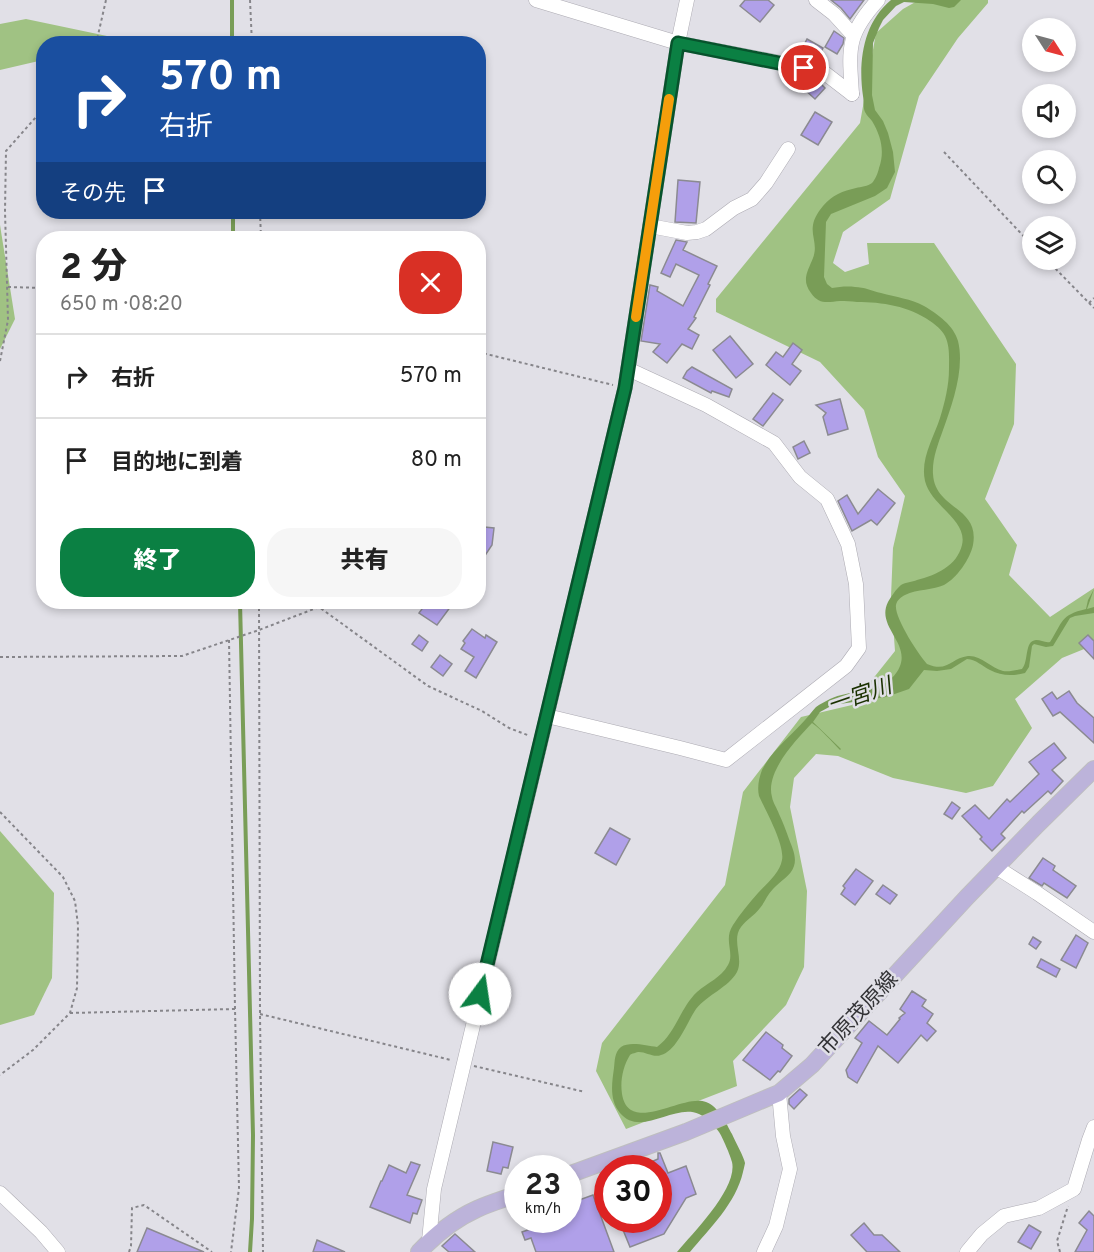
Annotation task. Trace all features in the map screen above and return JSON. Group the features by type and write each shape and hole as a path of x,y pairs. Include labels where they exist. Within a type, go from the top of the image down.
{"main road":[{"name":"市原茂原線","path":"582,1170 686,1132 776,1094 812,1065 996,867 1094,769"},
{"path":"424,1247 449,1225 476,1209 504,1199"}],"street":[{"path":"536,0 678,43 826,74 852,94 850,52 853,35 864,15 878,0"},
{"path":"424,1247 434,1189 625,388 678,43 687,0"},
{"path":"816,0 834,14 853,35"},
{"path":"650,226 687,233 706,229 734,208 752,199 766,183 788,149"},
{"path":"547,716 726,760 846,666 859,648 856,584 849,544 827,499 800,477 774,442 706,405 628,369"},
{"path":"996,867 1094,932"},
{"path":"764,1252 776,1226 789,1169 776,1094"},
{"path":"967,1252 982,1234 1004,1216 1039,1208 1074,1189 1094,1127"},
{"path":"0,1193 41,1232 58,1252"}],"path":[{"path":"98,36 106,0"},
{"path":"250,0 252,36"},
{"path":"0,361 8,320 6,151 36,117"},
{"path":"945,152 1022,234"},
{"path":"1057,270 1094,308"},
{"path":"8,287 36,288"},
{"path":"1089,303 1094,298"},
{"path":"486,354 625,388"},
{"path":"259,609 263,1252"},
{"path":"0,657 182,656 314,609"},
{"path":"322,609 428,686 482,711 509,728 541,740"},
{"path":"231,639 239,1188 231,1252"},
{"path":"0,812 63,877 75,901 78,925 77,988 70,1013 33,1050 0,1075"},
{"path":"70,1013 235,1009"},
{"path":"260,1014 585,1092"},
{"path":"1060,1252 1057,1241 1074,1189"},
{"path":"129,1252 132,1208 144,1205 212,1252"}],"shaded area":[{"path":"919,0 988,0 988,3 958,38 919,96 890,199 843,232 833,263 845,272 869,264 867,243 934,243 1016,364 1014,424 985,499 1017,545 1009,575 1050,617 1094,588 1094,645 1062,658 1015,699 1032,728 993,786 966,793 893,778 838,756 816,754 794,778 790,807 807,891 804,967 786,1005 733,1061 737,1086 626,1129 596,1071 602,1043 725,885 743,792 801,717 852,705 895,651 891,597 893,548 905,496 878,457 864,410 820,362 716,312 716,299 860,123 876,33 903,9"},
{"path":"26,19 107,36 36,36 36,62 0,70 0,24"},
{"path":"0,225 15,319 0,349"},
{"path":"0,831 54,893 52,978 34,1015 0,1025"}],"water":[{"name":"一宮川","path":"891,0 961,0 954,7 949,8 933,4 904,2 896,6 879,28 873,43 872,95 875,110 888,133 895,172 887,188 875,196 831,214 826,222 824,277 832,288 862,288 919,304 940,317 953,330 960,352 959,375 933,463 933,474 941,495 964,515 973,532 973,545 966,562 958,573 944,585 910,593 901,598 897,602 896,611 913,644 927,664 940,667 962,657 973,656 1003,671 1022,669 1032,641 1050,642 1060,624 1067,617 1086,609 1094,589 1087,609 1094,607 1094,613 1070,618 1053,646 1034,644 1029,667 1025,673 1012,675 998,673 967,659 951,669 924,670 909,689 886,697 831,706 820,712 813,722 841,749 812,723 783,757 773,777 771,787 773,801 794,852 793,870 771,891 758,911 745,922 738,932 739,967 733,977 696,1009 672,1048 658,1056 639,1052 631,1055 623,1074 622,1094 627,1106 635,1112 646,1113 696,1101 711,1104 725,1120 745,1163 735,1194 721,1215 690,1252 677,1252 722,1197 732,1173 732,1162 719,1132 699,1114 679,1113 638,1122 628,1120 620,1113 614,1103 612,1091 616,1054 621,1047 629,1044 657,1047 669,1035 691,998 718,977 728,965 730,960 729,936 733,925 776,874 782,860 778,837 759,796 762,770 776,750 818,706 838,696 879,686 892,678 900,667 902,657 887,621 885,612 888,602 901,585 945,569 956,559 962,545 960,528 934,498 925,481 924,473 928,448 945,400 949,375 949,352 944,334 922,316 895,306 866,302 821,301 814,297 806,284 815,245 813,225 818,212 826,202 838,194 872,183 879,170 882,156 880,138 864,110 861,70 865,44 874,20"}],"building":[{"path":"745,0 768,0 774,5 760,22 740,6"},
{"path":"831,0 864,0 850,19"},
{"path":"834,31 844,38 837,54 825,47"},
{"path":"807,39 823,48 815,62 798,57"},
{"path":"813,80 818,81 825,88 815,99 804,89"},
{"path":"815,112 832,122 818,145 801,135"},
{"path":"678,180 700,182 696,223 675,222"},
{"path":"676,240 687,242 683,250 717,266 694,317 696,318 688,329 699,335 692,349 682,344 667,363 653,352 660,344 641,341 650,285 658,287 657,291 683,306 699,275 676,264 670,277 661,273"},
{"path":"730,336 753,364 736,378 713,350"},
{"path":"793,343 802,350 792,364 801,371 790,385 766,365 776,352 783,357"},
{"path":"692,367 732,389 729,397 712,391 711,393 683,378"},
{"path":"773,393 783,400 763,426 753,419"},
{"path":"840,399 848,429 828,435 823,417 826,413 816,405"},
{"path":"804,441 810,453 798,459 793,447"},
{"path":"878,489 895,503 877,525 871,520 852,531 838,501 847,495 858,514"},
{"path":"486,527 494,528 492,545 486,554"},
{"path":"422,609 449,609 437,625 419,613"},
{"path":"472,629 485,638 486,635 497,642 476,678 465,671 474,657 461,649 465,643 463,641"},
{"path":"419,635 428,642 422,651 412,644"},
{"path":"1088,635 1094,641 1094,659 1079,643"},
{"path":"440,655 452,664 443,676 431,667"},
{"path":"1069,691 1077,703 1094,718 1094,743 1060,712 1053,716 1042,699 1052,692 1057,699"},
{"path":"1054,743 1066,758 1052,770 1063,781 1051,794 1048,791 1024,813 1022,811 1001,834 1005,838 992,851 962,816 975,805 989,819 1007,799 1010,802 1039,774 1029,762"},
{"path":"952,802 960,808 952,819 944,814"},
{"path":"610,828 630,839 616,865 595,853"},
{"path":"1043,858 1055,866 1053,870 1076,886 1067,898 1044,883 1042,886 1029,878"},
{"path":"856,869 873,881 855,905 841,894 845,888 843,886"},
{"path":"883,885 897,895 890,904 876,894"},
{"path":"1076,935 1088,943 1076,968 1061,960"},
{"path":"1033,937 1041,942 1036,949 1029,944"},
{"path":"1041,959 1060,969 1056,977 1037,967"},
{"path":"912,991 926,1000 922,1006 933,1014 927,1023 936,1031 927,1041 921,1035 898,1063 878,1046 857,1083 848,1077 846,1070 862,1043 855,1038 869,1021 887,1035 905,1013 900,1009"},
{"path":"766,1032 783,1045 782,1048 792,1056 780,1072 778,1071 770,1080 743,1060"},
{"path":"800,1089 807,1095 794,1109 789,1104 789,1099"},
{"path":"493,1142 513,1147 511,1155 504,1155 504,1167 501,1174 487,1171"},
{"path":"411,1162 420,1165 407,1195 422,1200 417,1214 413,1213 410,1223 370,1207 389,1165 406,1173"},
{"path":"686,1166 696,1194 686,1198 672,1221 672,1171"},
{"path":"593,1195 594,1233 607,1233 614,1252 536,1252 531,1238 525,1240 522,1233 582,1233 582,1199"},
{"path":"1089,1211 1094,1216 1094,1252 1075,1252 1087,1230 1079,1223"},
{"path":"864,1223 874,1235 882,1235 900,1252 867,1252 851,1235"},
{"path":"1029,1225 1041,1232 1031,1249 1018,1242"},
{"path":"147,1228 204,1252 137,1252"},
{"path":"624,1233 665,1233 664,1234 630,1247"},
{"path":"455,1234 475,1252 449,1252 442,1246"},
{"path":"317,1240 345,1252 313,1252"}],"waterway":[{"path":"232,0 232,36"},
{"path":"233,219 233,231"},
{"path":"240,609 253,1135 250,1252"}],"slow traffic":[{"path":"636,317 669,99"}],"route":[{"path":"480,994 625,388 678,43 804,68"}]}
